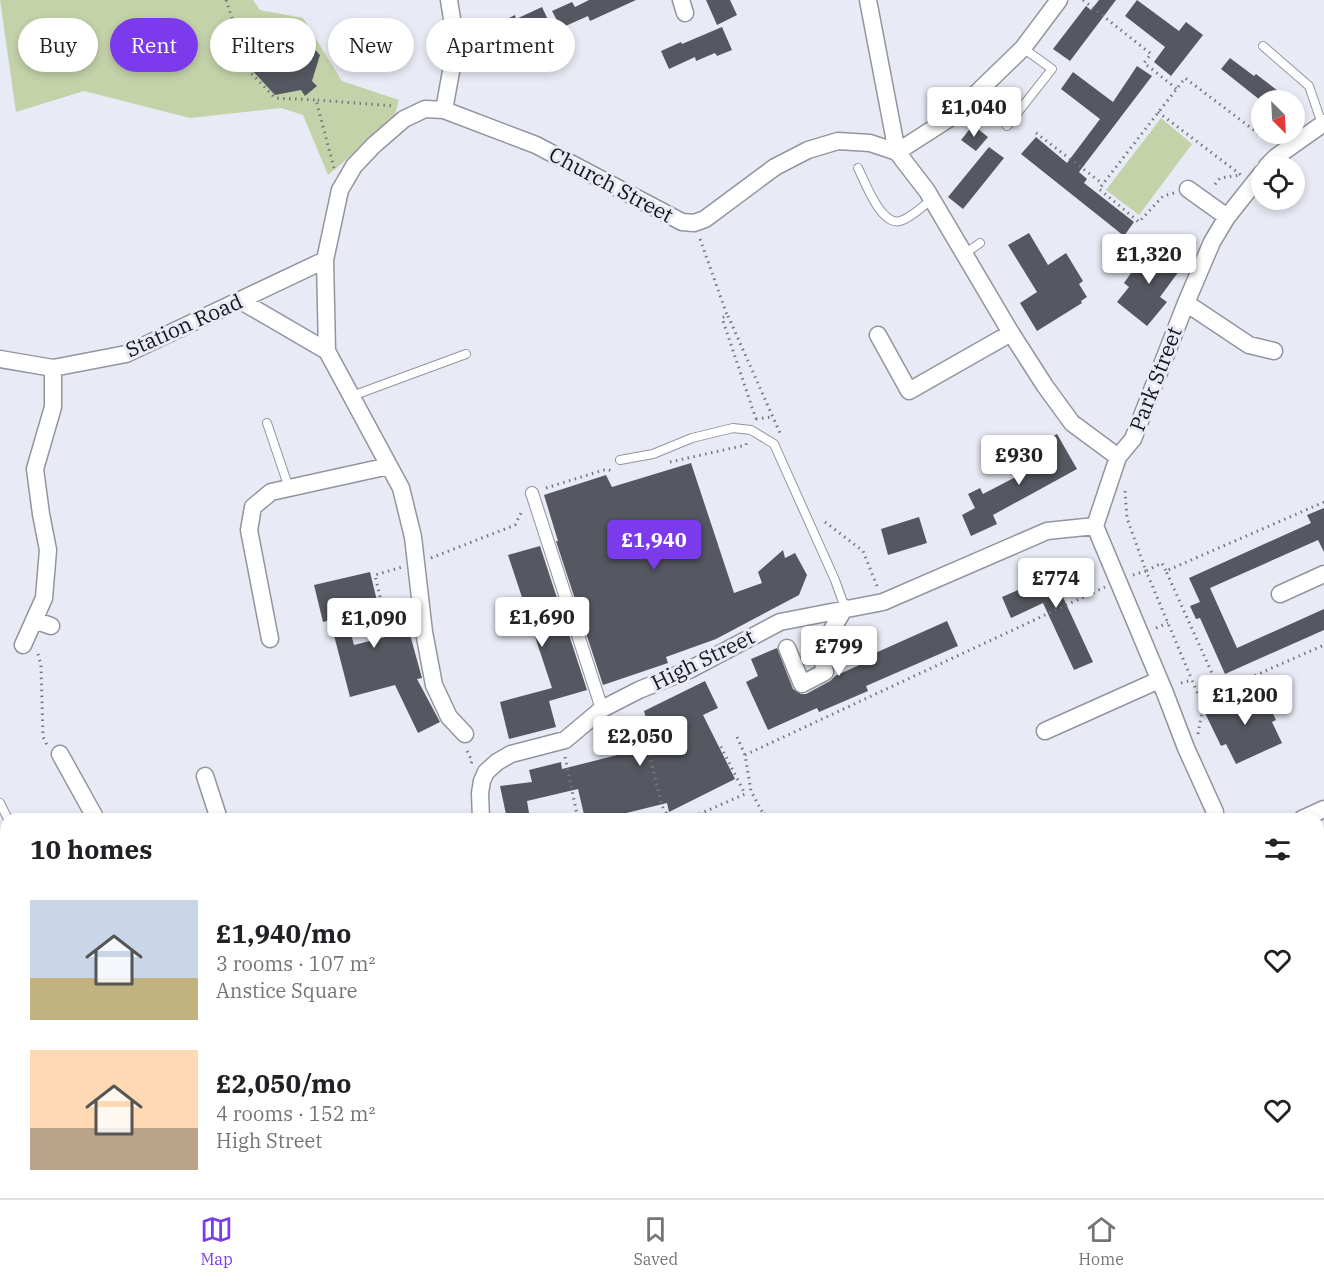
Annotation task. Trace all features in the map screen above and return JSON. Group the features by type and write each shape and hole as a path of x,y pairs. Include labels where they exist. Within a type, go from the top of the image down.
{"street":[{"path":"868,0 897,152 932,200 1045,386 1072,423 1118,457"},
{"path":"897,152 953,116 1023,48 1059,0"},
{"path":"444,110 456,44 451,1"},
{"path":"424,109 404,119 374,145 354,166 340,189 325,260 327,351 401,488 413,537 424,632 434,685 449,717 465,734"},
{"name":"Church Street","path":"424,109 444,110 536,145 682,222 694,223 705,219 775,167 808,150 838,141 870,142 897,152"},
{"path":"1277,156 1323,123"},
{"name":"Park Street","path":"1095,526 1118,457 1133,440 1212,242 1251,187"},
{"path":"1188,189 1227,218"},
{"name":"Station Road","path":"0,359 53,368 126,354 325,260"},
{"path":"241,301 327,351"},
{"path":"1186,303 1249,345 1274,351"},
{"path":"878,335 909,391 1011,333"},
{"path":"23,645 44,598 48,550 35,469 53,406 53,368"},
{"path":"270,639 249,530 253,507 271,492 389,466"},
{"path":"532,493 602,709"},
{"path":"1095,526 1116,582 1186,748 1216,813"},
{"name":"High Street","path":"481,813 480,793 486,772 497,762 511,754 565,740 602,709 639,690 689,670 780,622 883,602 1047,531 1095,526"},
{"path":"1280,594 1324,574"},
{"path":"787,648 802,684 825,672 822,663 823,651 829,634 845,608"},
{"path":"33,624 51,626"},
{"path":"1046,731 1159,680"},
{"path":"60,754 93,813"},
{"path":"205,776 217,813"}],"lane":[{"path":"1263,46 1309,86 1323,123"},
{"path":"1007,126 1052,69 1023,48"},
{"path":"858,168 877,207 887,219 897,222 905,219 932,200"},
{"path":"964,254 980,243"},
{"path":"352,396 466,354"},
{"path":"267,423 289,488"},
{"path":"620,460 653,454 692,438 733,428 752,430 774,444 835,580 845,608"}],"path":[{"path":"226,0 250,72 274,98 424,109"},
{"path":"1083,0 1152,54 1144,63 1177,89"},
{"path":"1188,189 1163,196 1139,222 1099,189 1185,78 1251,128"},
{"path":"316,100 340,189"},
{"path":"1158,112 1241,175 1220,178 1203,200"},
{"path":"1036,133 1103,184"},
{"path":"694,223 727,315 782,436"},
{"path":"665,463 746,445 756,419 722,318 727,315"},
{"path":"756,419 772,417"},
{"path":"532,493 607,469 619,474"},
{"path":"1113,476 1125,482 1127,518 1146,571 1203,706 1198,736 1186,748"},
{"path":"1166,571 1324,502"},
{"path":"821,515 826,525 863,551 883,602"},
{"path":"380,597 375,575 417,563 515,525"},
{"path":"745,755 1116,582 1162,563 1220,690 1218,698 1203,706"},
{"path":"1156,628 1169,622"},
{"path":"33,624 41,665 43,737 51,751 60,754"},
{"path":"1220,690 1324,645"},
{"path":"1181,683 1192,680"},
{"path":"645,737 662,806 666,813"},
{"path":"737,737 745,755 751,791 763,813"},
{"path":"720,745 745,794"},
{"path":"565,757 577,813"},
{"path":"702,813 751,791"}],"green space":[{"path":"0,0 253,0 260,10 303,18 210,18 210,72 316,72 316,39 328,58 328,72 336,72 342,81 399,100 395,115 328,175 303,115 281,108 190,118 84,91 16,112"},
{"path":"1161,118 1192,144 1139,215 1106,190"}],"building":[{"path":"589,0 636,0 590,21 588,16 575,22 575,18 556,18 552,11 572,2 575,7"},
{"path":"706,0 730,0 737,15 717,25"},
{"path":"1099,0 1116,0 1070,61 1053,49 1086,6 1091,10"},
{"path":"1137,0 1179,31 1186,22 1203,35 1171,76 1154,62 1165,47 1125,16"},
{"path":"542,7 547,18 518,18"},
{"path":"722,27 732,50 717,56 715,53 696,61 695,57 669,69 661,51"},
{"path":"316,51 320,55 316,68"},
{"path":"1230,58 1277,90 1251,90 1251,93 1221,69"},
{"path":"1137,66 1152,76 1079,172 1087,179 1084,183 1134,222 1124,236 1021,154 1036,137 1067,163 1100,119 1061,89 1073,72 1113,102"},
{"path":"254,72 315,72 312,81 317,86 305,96 301,90 275,95"},
{"path":"973,125 988,137 976,151 961,140"},
{"path":"989,147 1004,158 963,209 948,197"},
{"path":"1029,233 1048,265 1066,253 1083,281 1079,284 1087,297 1081,301 1082,303 1037,331 1020,303 1037,292 1008,245"},
{"path":"1151,245 1182,267 1160,297 1167,302 1147,326 1117,302 1129,287 1124,283"},
{"path":"1057,434 1077,469 993,515 997,524 971,536 962,515 975,508 968,494 980,488 983,494 1046,461 1037,445"},
{"path":"691,463 734,593 762,583 758,572 783,550 785,558 795,553 807,575 799,595 716,639 666,657 668,663 603,685 556,541 558,541 544,495 606,475 612,487"},
{"path":"1324,508 1324,552 1318,540 1210,588 1237,648 1324,609 1324,630 1225,674 1200,618 1196,619 1190,606 1200,602 1189,578 1311,523 1307,515"},
{"path":"919,517 927,543 888,555 881,529"},
{"path":"540,546 587,690 549,701 556,727 509,739 500,702 552,688 508,555"},
{"path":"1081,562 1090,582 1062,595 1093,662 1074,670 1043,603 1011,618 1002,597"},
{"path":"370,572 379,609 346,616 354,645 409,631 422,678 417,679 440,722 418,733 395,685 350,697 330,620 323,622 314,585"},
{"path":"947,621 958,646 866,686 868,691 819,712 817,708 768,730 746,682 758,676 751,659 777,648 793,689 806,694 835,676 866,662 864,658"},
{"path":"705,681 718,708 703,715 735,779 669,812 667,803 626,813 584,813 578,789 527,801 529,813 506,813 500,786 532,782 529,770 561,762 562,769 653,746 644,711"},
{"path":"1260,687 1276,720 1272,722 1282,743 1236,764 1226,744 1221,746 1205,713"}]}
